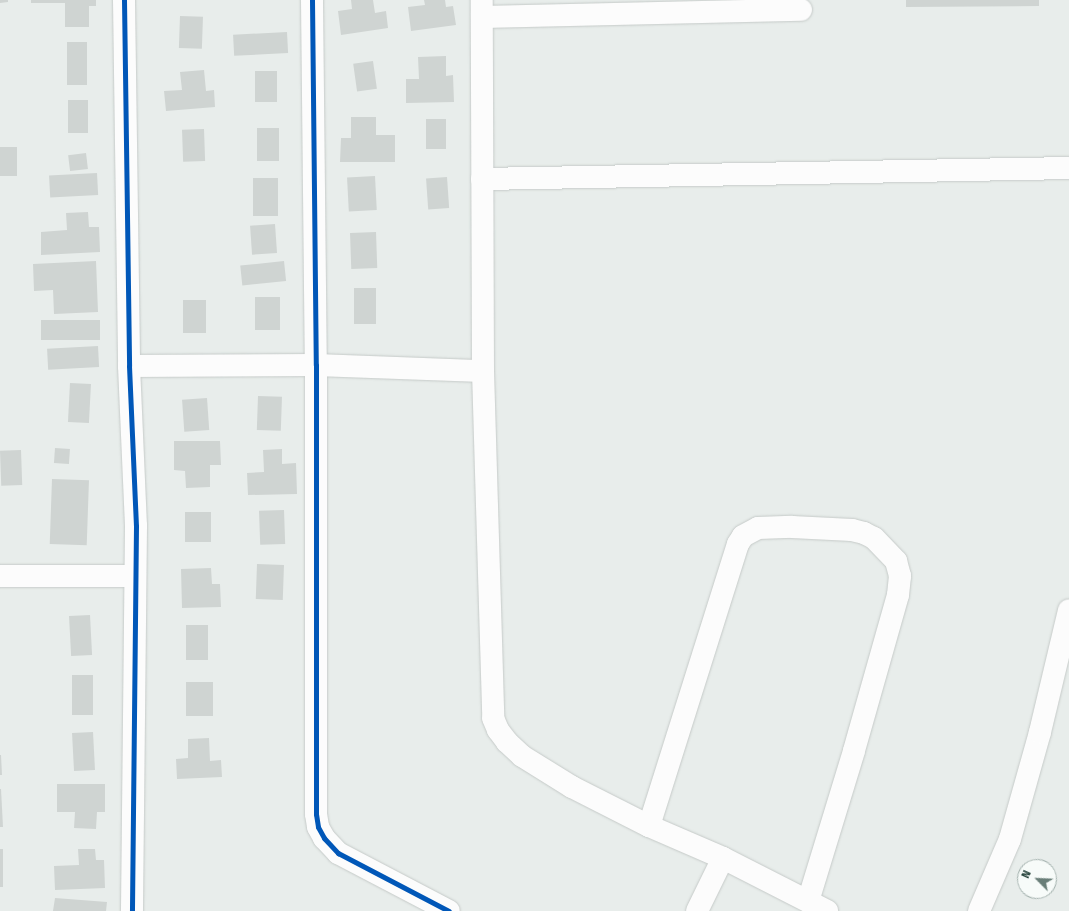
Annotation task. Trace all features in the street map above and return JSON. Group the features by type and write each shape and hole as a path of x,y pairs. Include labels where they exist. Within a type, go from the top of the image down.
{"street":[{"path":"124,0 129,366 136,526 132,911"},
{"path":"312,0 316,365 316,814 318,827 324,838 338,853 449,911"},
{"path":"801,10 482,8 482,371 494,718 507,742 522,756 572,787 649,826 723,858 827,911"},
{"path":"482,179 1069,168"},
{"path":"129,366 316,365 482,371"},
{"path":"649,826 738,544 743,536 758,528 792,527 852,530 864,533 874,538 896,561 900,576 898,595 854,751 808,901"},
{"path":"0,576 135,576"},
{"path":"979,911 1010,839 1042,725 1069,610"},
{"path":"697,911 723,858"}],"building":[{"path":"0,0 8,0 8,2 0,3"},
{"path":"31,0 96,0 96,6 89,6 89,27 65,27 65,3 31,3"},
{"path":"351,0 373,0 375,13 386,11 388,28 341,35 338,11 352,9"},
{"path":"424,0 445,0 446,7 453,6 456,25 411,31 408,7 425,5"},
{"path":"906,0 1039,0 1039,6 906,7"},
{"path":"180,16 203,17 202,49 179,48"},
{"path":"287,32 288,53 234,56 233,35"},
{"path":"67,42 87,42 87,85 67,85"},
{"path":"446,56 446,76 453,75 454,102 406,103 406,79 419,79 418,57"},
{"path":"373,61 377,89 357,92 353,64"},
{"path":"204,70 206,91 214,90 215,107 166,111 164,91 182,90 180,72"},
{"path":"255,71 277,71 277,102 255,102"},
{"path":"68,100 88,100 88,133 68,133"},
{"path":"351,117 376,117 376,135 395,135 395,162 340,162 341,138 351,138"},
{"path":"426,119 446,119 446,149 426,149"},
{"path":"257,128 279,128 279,161 257,161"},
{"path":"204,129 205,161 183,162 182,130"},
{"path":"0,147 17,147 17,176 0,176"},
{"path":"86,153 88,169 70,171 68,155"},
{"path":"97,173 98,195 50,197 49,176"},
{"path":"375,176 377,210 349,211 347,177"},
{"path":"447,177 449,208 428,209 426,178"},
{"path":"253,178 278,178 278,216 253,216"},
{"path":"88,212 89,227 99,227 100,252 41,255 41,232 67,230 66,213"},
{"path":"275,224 277,253 252,255 250,226"},
{"path":"376,232 377,268 351,269 350,233"},
{"path":"96,261 98,312 54,314 53,290 34,291 33,264"},
{"path":"284,261 286,281 242,285 240,266"},
{"path":"354,288 376,288 376,324 354,324"},
{"path":"255,297 280,297 280,330 255,330"},
{"path":"183,300 206,300 206,333 183,333"},
{"path":"41,320 100,320 100,340 41,340"},
{"path":"98,346 99,367 48,370 47,349"},
{"path":"70,383 91,384 89,423 68,422"},
{"path":"258,396 282,397 281,431 257,430"},
{"path":"207,398 209,430 184,432 182,400"},
{"path":"174,441 220,441 221,465 210,465 210,487 186,488 185,471 174,470"},
{"path":"55,448 70,449 69,464 54,463"},
{"path":"282,449 282,464 296,463 297,494 248,495 247,473 264,472 263,450"},
{"path":"21,450 22,485 1,486 0,451"},
{"path":"52,479 89,480 87,545 50,544"},
{"path":"284,510 285,544 260,545 259,511"},
{"path":"185,512 211,512 211,542 185,542"},
{"path":"257,564 284,565 283,600 256,599"},
{"path":"211,568 212,584 220,584 221,607 182,608 181,569"},
{"path":"90,615 92,655 71,656 69,616"},
{"path":"186,625 208,625 208,660 186,660"},
{"path":"72,675 93,675 93,715 72,715"},
{"path":"186,682 213,682 213,716 186,716"},
{"path":"93,732 95,770 74,771 72,733"},
{"path":"209,738 210,761 221,760 222,777 177,779 176,759 188,758 188,739"},
{"path":"1,755 2,775 0,775"},
{"path":"57,784 105,784 105,812 97,812 96,829 74,828 75,812 57,812"},
{"path":"1,789 3,827 0,827"},
{"path":"0,849 3,849 3,887 0,887"},
{"path":"78,849 95,849 96,860 104,860 105,888 55,890 54,866 79,865"},
{"path":"55,898 107,902 106,911 53,911"}],"cycle path":[{"path":"124,0 129,366 136,526 132,911"},
{"path":"312,0 316,365 316,814 318,827 324,838 338,853 449,911"}]}
